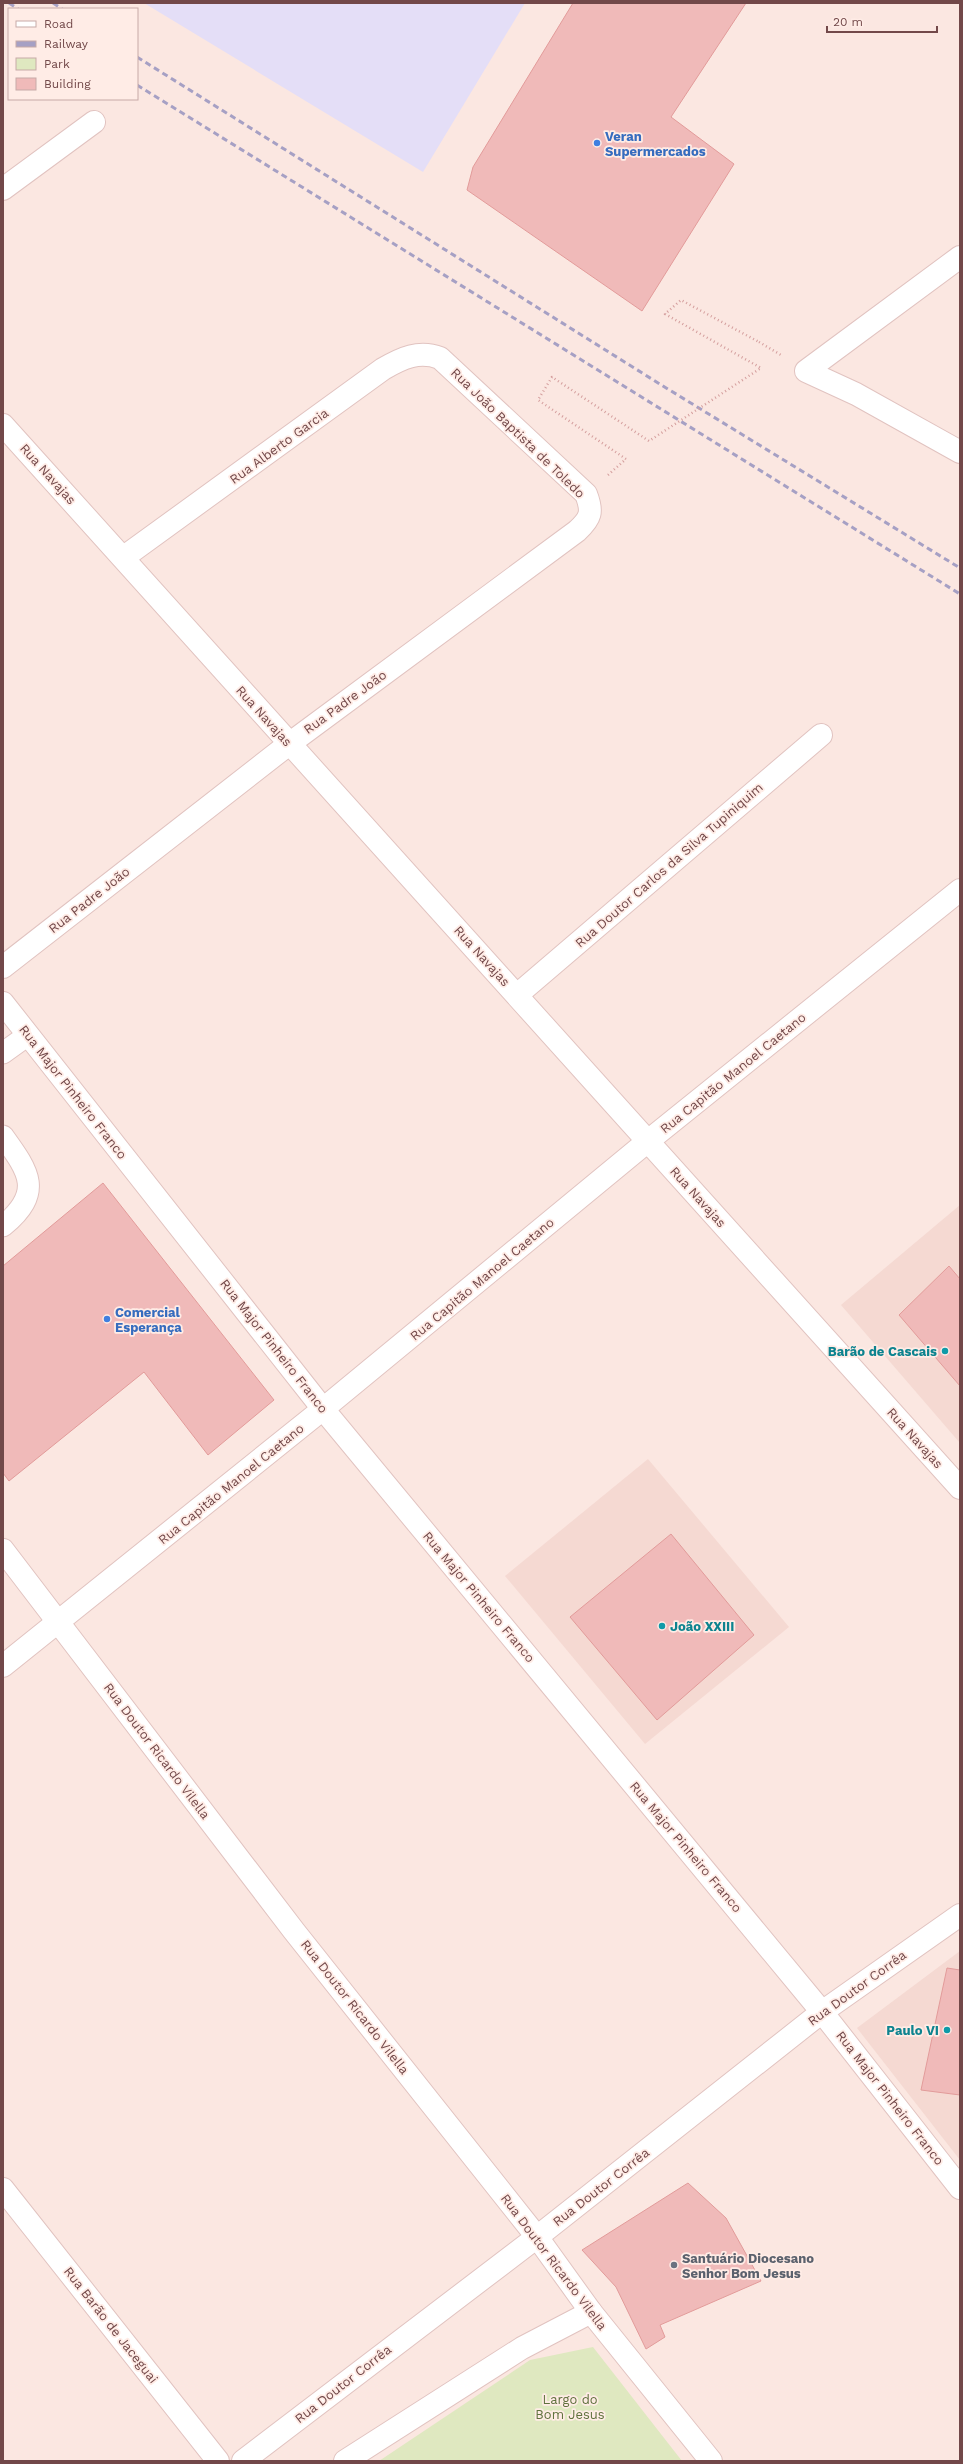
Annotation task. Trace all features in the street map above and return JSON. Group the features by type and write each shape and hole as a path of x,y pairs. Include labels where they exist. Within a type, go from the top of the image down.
{"street":[{"path":"3,189 94,122"},
{"path":"960,257 806,370 856,394 960,452"},
{"name":"Rua Alberto Garcia","path":"124,557 383,370 409,357 427,353 440,358"},
{"name":"Rua João Baptista de Toledo","path":"440,358 586,494 591,507 589,517 577,531"},
{"name":"Rua Navajas","path":"3,425 124,557 289,744 517,995 960,1488"},
{"name":"Rua Padre João","path":"3,967 289,744 577,531"},
{"name":"Rua Doutor Carlos da Silva Tupiniquim","path":"517,995 821,735"},
{"name":"Rua Capitão Manoel Caetano","path":"3,1666 323,1409 648,1141 960,890"},
{"name":"Rua Major Pinheiro Franco","path":"3,1003 323,1409 822,2012 960,2188"},
{"name":"Rua Doutor Ricardo Vilella","path":"3,1550 294,1931 537,2237 592,2312 710,2461"},
{"name":"Rua Doutor Corrêa","path":"243,2461 473,2284 537,2237 822,2012 960,1915"},
{"name":"Rua Barão de Jaceguai","path":"3,2189 218,2461"},
{"path":"345,2461 522,2348 592,2312"}],"lane":[{"path":"3,1053 28,1035"},
{"path":"3,1136 25,1167 29,1184 27,1198 17,1213 3,1226"}],"path":[{"path":"626,459 538,400 552,377 649,441 760,368 665,314 681,300 760,342"}],"shaded area":[{"path":"144,3 525,3 423,172"},
{"path":"960,1205 960,1443 841,1305"},
{"path":"648,1459 789,1627 645,1744 505,1576"},
{"path":"960,1951 960,2160 857,2028"}],"green space":[{"name":"Largo do Bom Jesus","path":"593,2347 682,2461 379,2461 530,2360"}],"building":[{"name":"Veran Supermercados","path":"573,3 746,3 671,117 734,164 642,311 467,190 473,167"},
{"name":"Comercial Esperança","path":"103,1183 274,1400 208,1455 144,1372 9,1481 3,1473 3,1266"},
{"name":"Barão de Cascais","path":"949,1266 960,1279 960,1386 899,1315"},
{"name":"João XXIII","path":"671,1534 754,1635 657,1720 570,1617"},
{"name":"Paulo VI","path":"947,1968 960,1970 960,2095 921,2090"},
{"name":"Santuário Diocesano Senhor Bom Jesus","path":"688,2183 726,2218 761,2281 660,2325 665,2337 646,2349 616,2287 582,2250"}],"railway":[{"path":"9,3 16,8"},
{"path":"53,3 60,8"},
{"path":"138,58 663,386 960,568"},
{"path":"138,86 960,594"}],"place":[{"name":"Veran Supermercados","path":"597,143"},
{"name":"Comercial Esperança","path":"107,1319"},
{"name":"Barão de Cascais","path":"945,1351"},
{"name":"João XXIII","path":"662,1626"},
{"name":"Paulo VI","path":"947,2030"},
{"name":"Santuário Diocesano Senhor Bom Jesus","path":"674,2265"}]}
